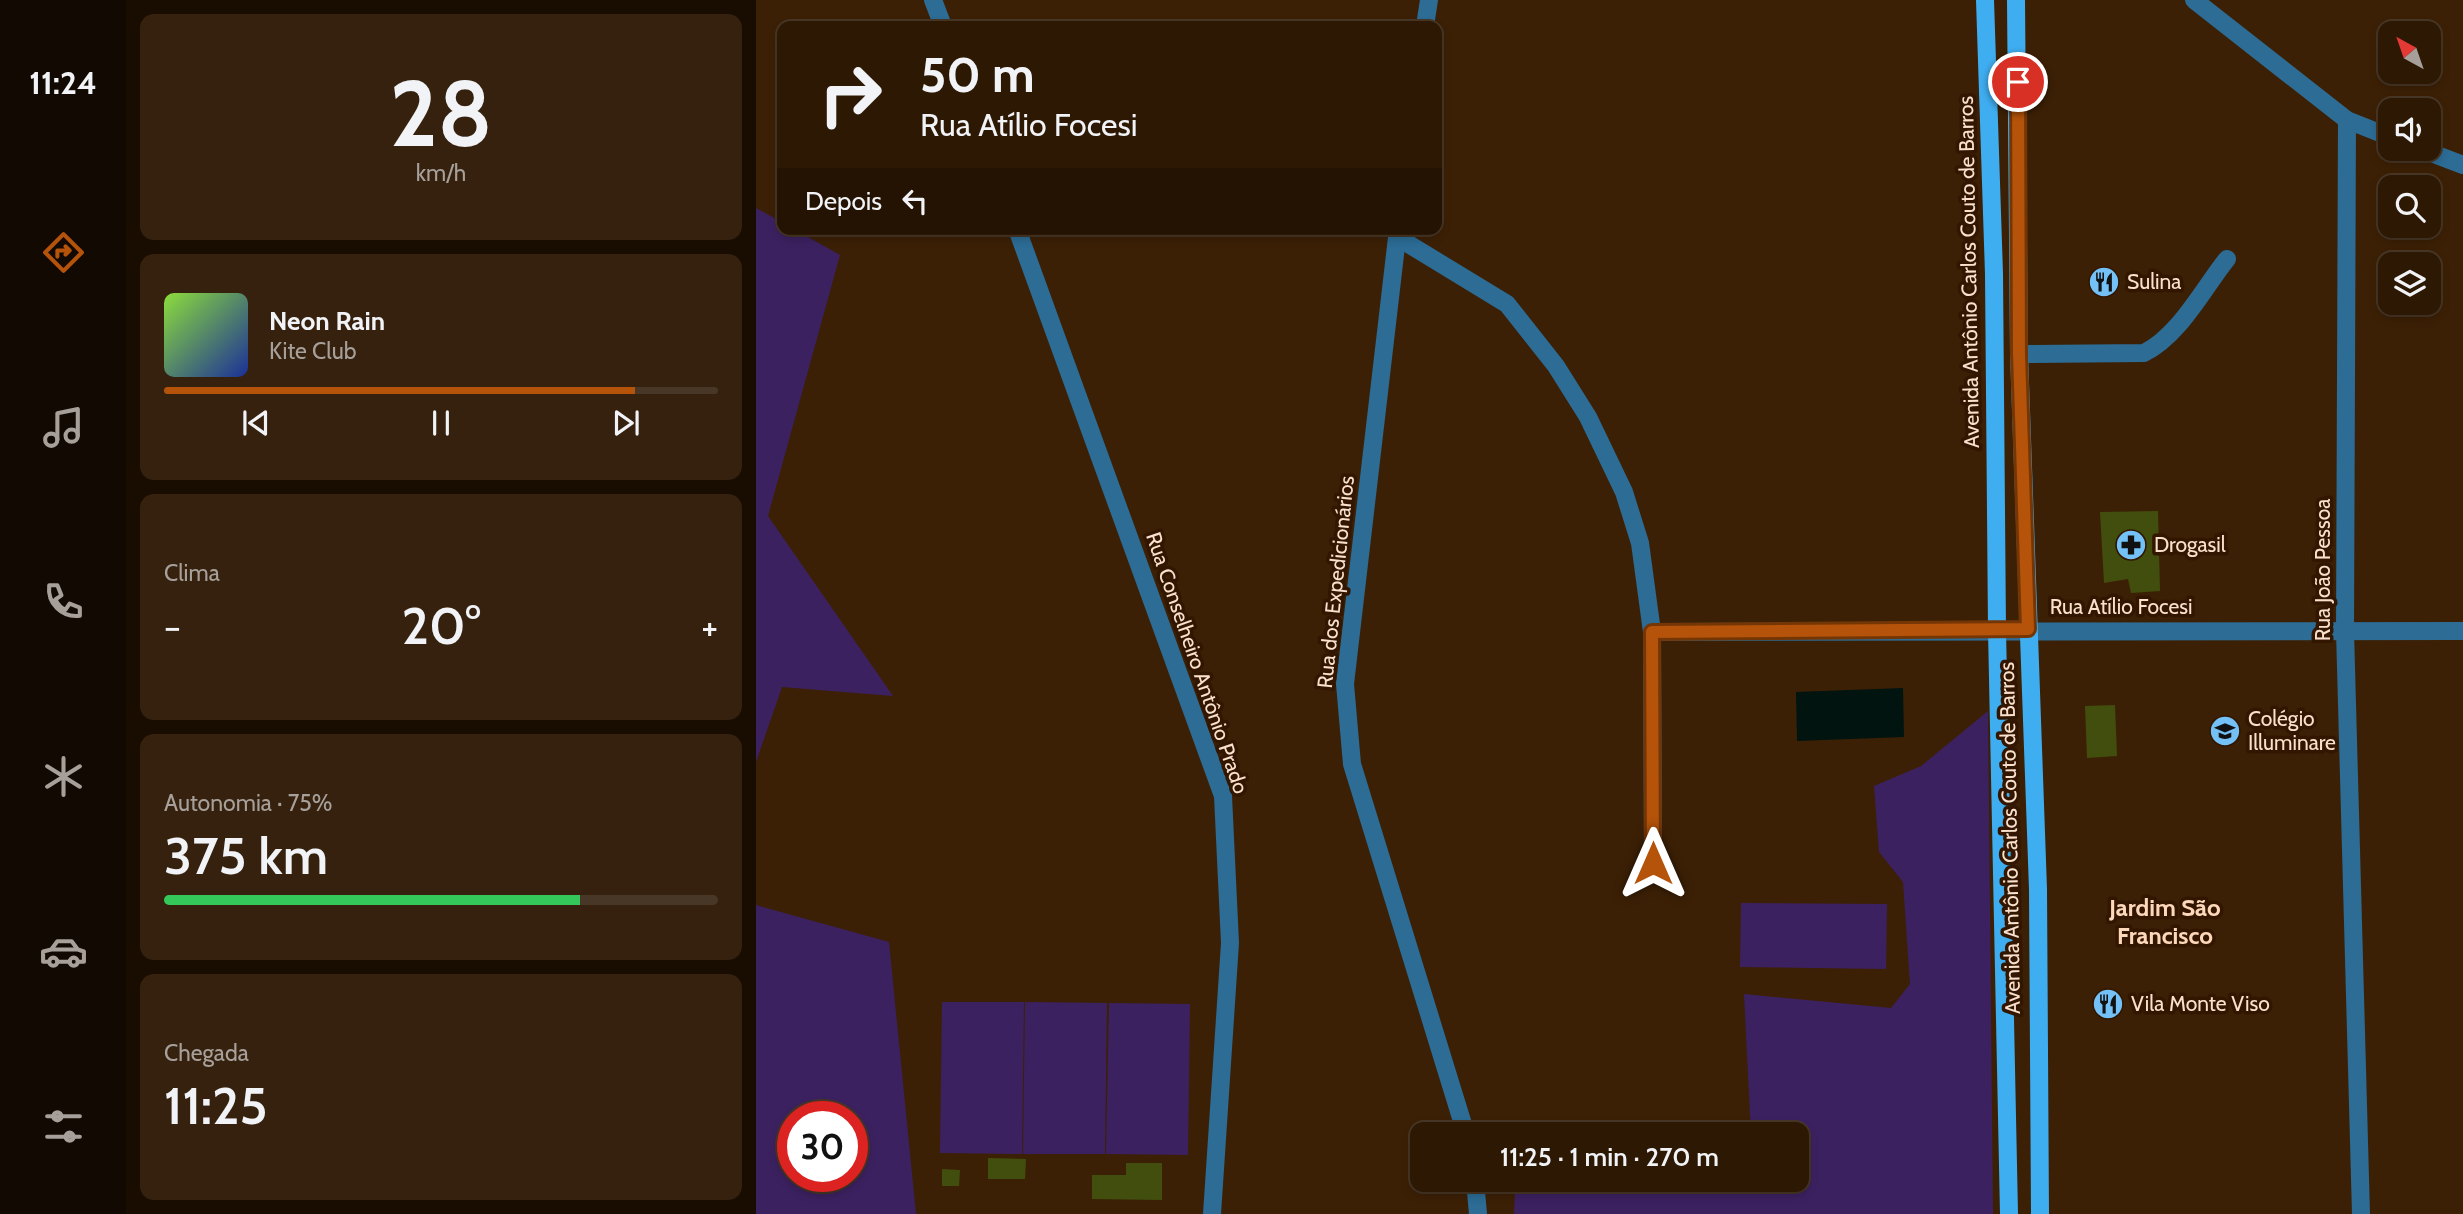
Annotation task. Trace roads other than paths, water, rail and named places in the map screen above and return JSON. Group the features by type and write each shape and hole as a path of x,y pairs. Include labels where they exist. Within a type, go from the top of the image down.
{"main road":[{"name":"Avenida Antônio Carlos Couto de Barros","path":"1985,0 1994,274 1997,630 2009,1214"},
{"name":"Avenida Antônio Carlos Couto de Barros","path":"2016,0 2019,354 2038,889 2040,1214"}],"street":[{"path":"933,0 941,21"},
{"path":"1426,21 1429,0"},
{"path":"2194,0 2347,120 2378,132"},
{"name":"Rua João Pessoa","path":"2347,120 2345,631 2361,1214"},
{"path":"2441,157 2463,165"},
{"name":"Rua Conselheiro Antônio Prado","path":"1019,235 1223,796 1230,943 1212,1214"},
{"name":"Rua dos Expedicionários","path":"1398,235 1345,684 1352,764 1462,1122"},
{"path":"1401,235 1507,304 1556,366 1588,417 1624,492 1640,543 1652,632 1653,863"},
{"path":"2019,354 2144,353 2155,348 2227,259"},
{"name":"Rua Atílio Focesi","path":"1652,632 2028,629 2463,631"},
{"path":"1476,1192 1478,1214"}],"place":[{"name":"Sulina","path":"2104,282"},
{"name":"Drogasil","path":"2131,545"},
{"name":"Colégio Illuminare","path":"2225,731"},
{"name":"Vila Monte Viso","path":"2108,1004"}],"district":[{"name":"Jardim São Francisco","path":"2165,922"}]}
